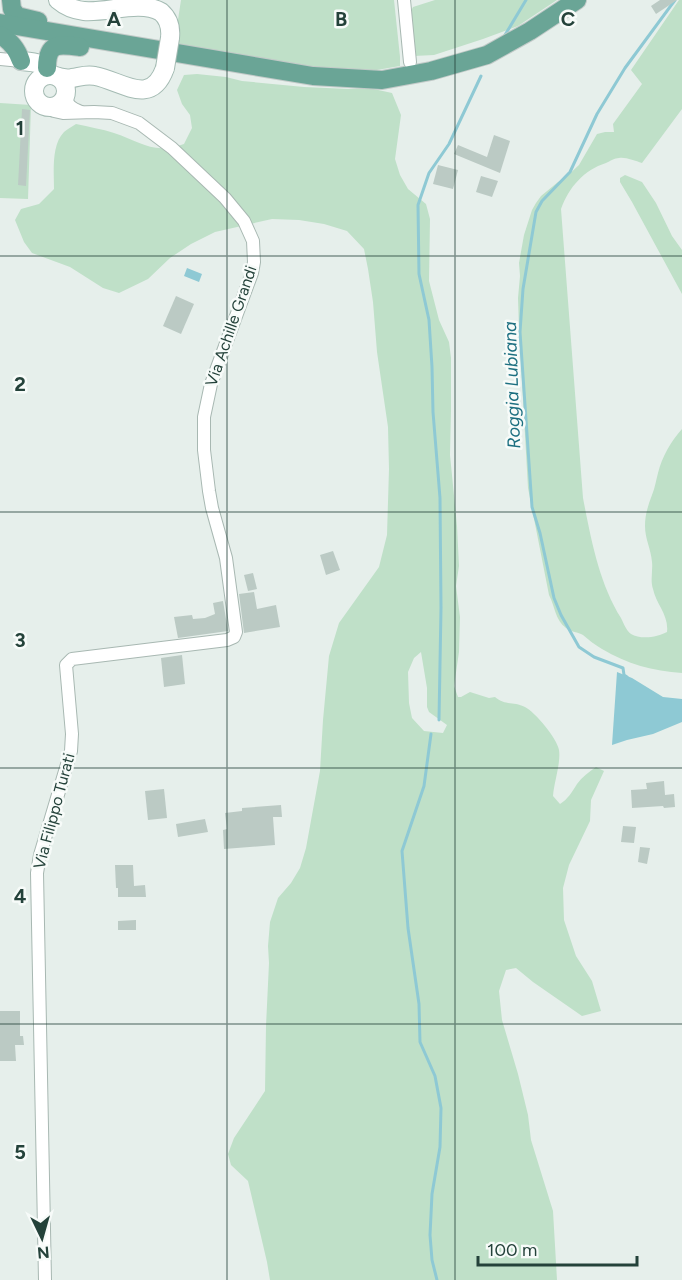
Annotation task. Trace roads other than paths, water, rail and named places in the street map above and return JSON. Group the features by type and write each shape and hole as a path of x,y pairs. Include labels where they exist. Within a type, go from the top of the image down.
{"main road":[{"path":"11,0 14,13 22,18 108,34 122,44"},
{"path":"0,23 313,76 382,80 431,72 487,55 530,31 577,0"},
{"path":"0,35 11,42 18,51 21,61"},
{"path":"60,80 49,52 55,46 128,54 152,49"}],"street":[{"path":"34,90 41,78 60,80 89,75 142,90 158,82 165,68 170,38 169,24 158,9 148,4 131,4 81,11 58,0"},
{"path":"404,0 410,62"},
{"path":"0,59 38,63 60,80 70,106 82,112"},
{"path":"21,61 29,74 37,99 44,105 57,105 64,98 60,80"},
{"name":"Via Achille Grandi","path":"48,106 54,111 63,113 112,114 133,120 149,129 225,198 244,221 253,241 252,273 211,384 204,417 204,450 209,490 226,558 236,632"},
{"name":"Via Filippo Turati","path":"45,1280 36,873 39,855 71,751 72,734 66,665 72,659 227,640 234,637 236,632"}],"water":[{"path":"187,268 202,274 199,282 184,276"},
{"path":"617,672 632,678 663,697 682,699 682,722 653,734 612,745"}],"waterway":[{"path":"505,35 526,0"},
{"name":"Roggia Lubiana","path":"627,677 624,675 623,668 594,657 579,647 554,598 532,507 520,332 523,289 536,212 542,201 570,172 597,114 625,68 675,0"},
{"path":"439,720 440,498 429,320 419,274 418,205 429,173 449,144 481,76"},
{"path":"431,734 424,786 402,851 408,928 419,1004 420,1042 435,1076 441,1108 440,1147 432,1194 430,1235 432,1260 437,1280"}]}
